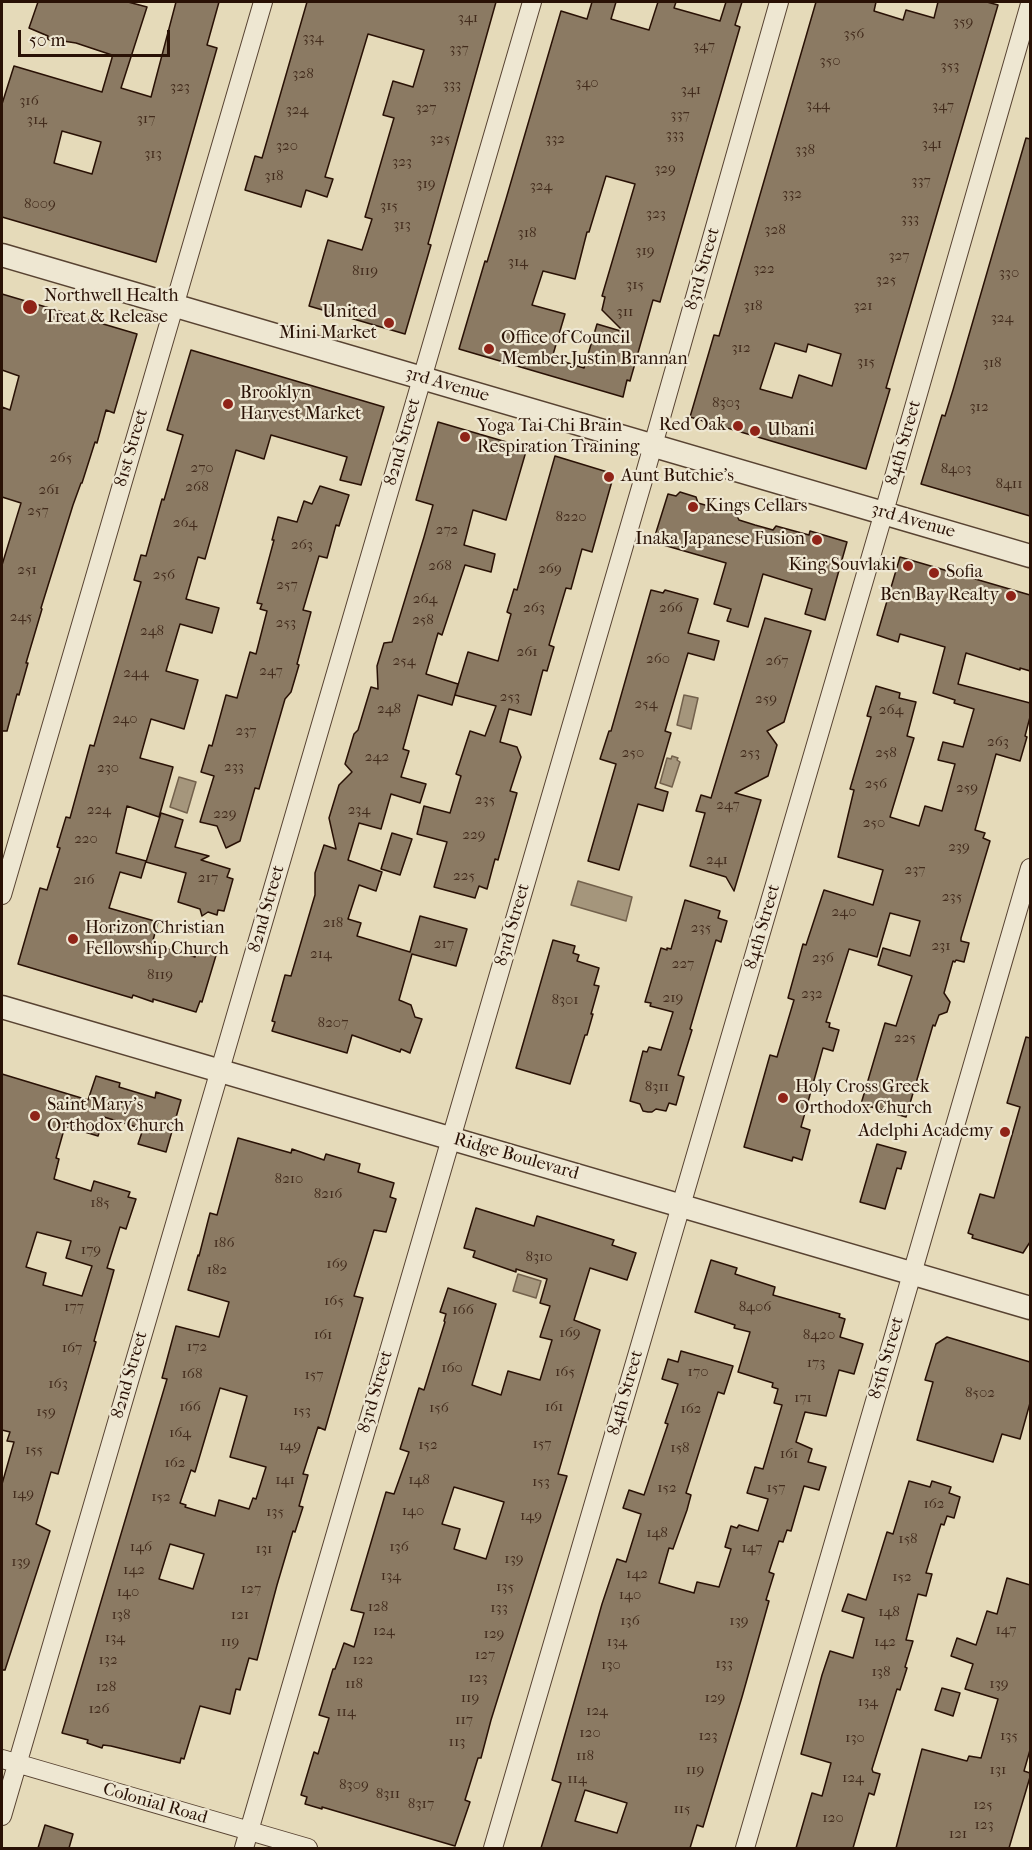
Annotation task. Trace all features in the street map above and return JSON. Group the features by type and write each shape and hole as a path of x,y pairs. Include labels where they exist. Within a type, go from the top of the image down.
{"street":[{"name":"81st Street","path":"2,895 263,2"},
{"name":"82nd Street","path":"2,1816 9,1761 219,1071 532,2"},
{"name":"83rd Street","path":"246,1840 653,445 779,2"},
{"name":"84th Street","path":"492,1848 884,513 1030,4"},
{"name":"3rd Avenue","path":"2,255 1030,556"},
{"name":"85th Street","path":"745,1848 1030,868"},
{"name":"Ridge Boulevard","path":"2,1007 1030,1308"},
{"name":"Colonial Road","path":"9,1761 246,1840 308,1848"}],"shaded area":[{"path":"684,695 698,698 691,729 677,725"},
{"path":"672,756 678,758 680,762 672,787 660,783 667,758 671,759"},
{"path":"179,777 196,782 187,813 170,807"},
{"path":"578,881 632,897 626,921 571,905"},
{"path":"518,1274 541,1281 536,1298 513,1291"}],"building":[{"path":"38,2 128,2 147,7 121,88 151,97 176,2 219,2 207,45 217,48 156,262 2,217 2,104 14,66 102,92 112,58 112,55 76,43 63,41 62,44 47,39 48,36 29,28","holes":["62,131 101,142 92,174 54,163"]},
{"path":"307,2 496,2 405,334 309,306 328,240 362,250 372,219 365,217 394,118 383,115 393,81 413,87 424,50 368,34 325,177 333,179 327,197 306,190 301,207 245,190 255,156 262,158"},
{"path":"592,2 616,2 611,19 649,30 658,2 676,2 674,8 720,21 726,2 742,2 735,25 740,27 660,302 653,300 630,381 627,380 623,397 459,349 561,11 587,19","holes":["606,176 635,184 602,296 605,297 602,310 624,332 597,324 584,368 552,358 565,314 532,305 543,271 575,279 587,232 589,232"]},
{"path":"816,2 876,2 874,11 903,20 906,10 934,18 938,2 987,2 998,5 886,388 890,389 866,469 690,417 714,335 719,336","holes":["775,343 806,352 808,344 841,354 832,386 799,375 792,398 760,389"]},
{"path":"1026,138 1030,139 1030,516 921,484 942,415 945,416 953,390"},
{"path":"2,294 137,334 114,413 106,410 97,443 95,442 73,505 41,608 26,663 28,663 7,731 2,731 2,565 21,503 2,497 2,407 10,410 19,376 2,370"},
{"path":"191,350 384,407 361,485 340,480 347,457 271,435 264,459 236,450 205,559 198,557 186,599 219,608 212,633 180,624 166,671 198,680 184,729 151,719 140,758 173,767 159,817 127,806 116,853 146,861 141,878 120,872 109,908 158,922 152,944 195,957 197,948 217,952 202,1002 200,1001 196,1012 153,999 153,1002 133,995 132,998 18,964 40,888 47,890 60,848 57,847 66,817 70,818 90,745 94,746 141,582 134,580 141,555 146,556 183,435 167,430"},
{"path":"438,422 527,448 506,520 473,510 464,545 495,554 491,572 465,565 442,635 438,633 426,674 458,684 452,705 418,695 403,749 409,751 401,777 426,784 420,803 391,794 381,829 359,823 348,860 382,872 376,891 359,885 348,919 361,923 357,936 410,952 420,916 467,929 456,966 412,954 399,1000 411,1005 415,1017 422,1019 410,1053 401,1049 400,1052 352,1035 347,1053 272,1031 275,1022 272,1021 285,975 291,976 315,895 315,873 324,845 336,849 329,818 339,785 352,772 345,764 354,734 358,730 371,687 378,689 377,666 384,643 392,642 433,505 416,500"},
{"path":"555,456 614,474 592,552 582,549 571,589 566,588 549,645 554,647 547,671 543,670 531,715 509,709 500,742 517,747 521,757 510,791 517,793 498,860 495,859 487,889 479,886 475,898 434,887 447,842 417,834 424,806 450,813 461,776 456,774 470,731 485,736 496,706 455,695 468,652 498,661 511,614 507,612 514,589 517,590"},
{"path":"320,486 349,495 339,526 336,525 327,558 319,556 303,610 311,612 297,664 299,665 291,692 285,699 259,789 255,788 240,841 226,848 217,826 200,822 214,776 201,772 209,745 212,746 226,695 237,698 250,652 256,654 267,611 260,609 262,604 257,603 278,517 297,522 304,501 312,504"},
{"path":"680,492 696,497 698,503 736,514 739,520 755,525 773,530 776,526 809,535 810,531 847,542 825,620 805,614 812,589 763,574 748,627 727,621 731,609 714,604 726,563 653,542 668,494 676,496"},
{"path":"900,557 1030,595 1030,671 966,653 958,684 1030,703 1030,717 1025,736 1027,737 1020,761 996,754 975,830 985,833 983,838 990,841 961,938 961,941 969,943 964,962 953,961 944,993 950,1002 947,1012 939,1015 935,1026 933,1025 906,1117 861,1104 885,1023 896,1026 912,976 878,965 883,948 910,956 920,921 890,913 877,957 849,949 826,1022 830,1023 829,1027 839,1030 833,1051 823,1048 801,1127 810,1130 802,1160 793,1157 792,1161 744,1147 770,1055 777,1057 794,1000 788,998 803,944 806,945 824,890 873,905 883,870 838,857 854,790 850,789 871,717 867,716 876,686 900,693 899,698 916,702 907,736 914,738 890,817 919,826 925,806 942,811 955,764 938,760 943,742 963,747 974,709 933,693 945,647 900,634 898,642 877,635"},
{"path":"651,590 663,593 665,590 698,599 688,633 719,641 714,660 688,653 665,731 671,733 655,788 668,792 663,811 638,804 619,870 588,861 616,764 600,759 609,731 611,731"},
{"path":"765,618 811,631 784,722 767,731 777,745 768,776 735,793 761,800 734,891 726,877 690,866 705,813 696,811 701,795 711,798"},
{"path":"161,813 183,820 175,847 209,856 201,860 230,869 227,877 233,879 224,911 218,910 217,915 208,912 202,916 200,909 178,902 186,873 146,862"},
{"path":"392,833 412,839 400,875 381,869"},
{"path":"685,900 720,911 718,918 727,921 721,942 716,940 690,1029 692,1030 678,1075 684,1077 676,1105 669,1103 666,1111 656,1109 648,1112 643,1111 640,1104 630,1101 643,1051 647,1052 649,1047 661,1050 673,1012 650,1006 651,1003 645,1002 661,948 671,949"},
{"path":"553,940 575,946 573,953 579,955 577,961 599,968 594,985 599,986 591,1014 593,1014 570,1084 516,1068"},
{"path":"1026,1037 1030,1038 1030,1242 1023,1253 972,1238 973,1235 968,1233 980,1194 994,1198 1020,1107 1007,1103"},
{"path":"2,1074 88,1100 96,1076 120,1083 119,1087 155,1098 156,1092 181,1100 166,1152 138,1144 143,1129 104,1117 98,1136 65,1126 56,1158 59,1159 54,1179 91,1191 94,1181 130,1192 128,1197 136,1199 126,1229 120,1227 107,1268 114,1270 94,1341 96,1342 58,1474 51,1472 36,1524 50,1531 5,1670 2,1670 2,1484 14,1442 7,1441 10,1432 2,1430","holes":["37,1232 71,1241 66,1258 92,1266 82,1296 43,1285 46,1273 26,1267"]},
{"path":"238,1138 291,1153 292,1149 324,1160 326,1154 360,1164 358,1172 394,1183 390,1197 396,1199 386,1232 374,1230 354,1296 363,1298 325,1430 318,1427 303,1474 308,1475 299,1506 303,1507 295,1532 293,1531 257,1660 249,1658 240,1690 236,1689 230,1714 200,1706 184,1759 181,1758 180,1763 111,1746 103,1745 102,1748 87,1743 88,1740 62,1733 167,1379 162,1378 176,1326 219,1337 229,1302 188,1290 210,1213 217,1215","holes":["220,1388 247,1396 230,1457 266,1467 256,1499 253,1498 249,1509 219,1500 215,1516 185,1507 186,1505 180,1503 191,1470 195,1472","170,1544 204,1554 193,1589 159,1579"]},
{"path":"877,1144 906,1152 901,1169 897,1168 885,1209 860,1202"},
{"path":"476,1208 534,1226 537,1216 614,1240 612,1245 636,1253 627,1280 590,1268 574,1320 600,1330 558,1474 567,1476 481,1758 478,1758 465,1800 470,1802 455,1846 305,1804 307,1797 301,1795 314,1752 318,1754 329,1718 319,1715 333,1669 335,1669 344,1643 354,1647 364,1613 351,1610 386,1492 394,1494 409,1452 400,1449 419,1388 424,1390 445,1322 446,1314 440,1312 448,1288 496,1304 472,1385 501,1395 508,1371 540,1380 552,1340 540,1337 550,1306 540,1303 547,1279 516,1269 516,1272 473,1257 475,1251 464,1248","holes":["454,1487 504,1502 486,1559 454,1549 460,1529 442,1524"]},
{"path":"711,1260 737,1268 735,1274 775,1287 773,1295 840,1314 839,1317 845,1319 840,1337 863,1344 854,1374 839,1370 826,1416 805,1412 796,1442 812,1449 808,1462 826,1467 819,1490 804,1486 791,1531 787,1530 783,1542 779,1541 769,1572 774,1574 766,1600 769,1601 742,1697 703,1827 697,1825 690,1848 541,1848 561,1783 552,1780 602,1604 617,1559 626,1562 641,1514 623,1508 629,1490 644,1495 668,1424 665,1423 678,1384 662,1379 668,1359 678,1362 681,1351 733,1366 724,1394 718,1392 686,1493 691,1495 687,1510 673,1549 669,1548 659,1583 694,1593 697,1582 719,1587 731,1549 725,1547 731,1526 737,1528 739,1525 758,1531 768,1499 747,1493 755,1467 763,1469 782,1405 774,1403 778,1389 772,1387 773,1383 738,1372 750,1332 695,1312","holes":["585,1790 627,1803 617,1833 575,1821"]},
{"path":"947,1337 1030,1362 1030,1403 1020,1439 1002,1434 993,1462 917,1440 933,1382 925,1380 936,1344"},
{"path":"909,1481 930,1487 932,1481 951,1487 949,1493 960,1497 954,1518 947,1516 944,1525 941,1524 926,1573 932,1574 926,1596 918,1594 906,1640 913,1641 905,1667 907,1668 900,1690 897,1689 872,1769 873,1772 880,1774 874,1795 869,1793 853,1848 796,1848 812,1793 822,1796 831,1763 801,1754 822,1675 830,1651 853,1658 864,1618 842,1611 848,1594 866,1600 887,1532 893,1534"},
{"path":"1007,1578 1030,1585 1030,1750 1024,1771 1030,1773 1030,1777 1009,1848 896,1848 922,1749 967,1761 969,1756 981,1758 998,1699 965,1689 973,1664 951,1656 957,1638 976,1645 987,1611 997,1614"},
{"path":"942,1688 960,1693 953,1716 935,1710"},
{"path":"45,1825 73,1834 69,1848 38,1848"}],"place":[{"name":"Northwell Health Treat & Release","path":"30,307"},
{"name":"United Mini Market","path":"389,323"},
{"name":"Office of Council Member Justin Brannan","path":"489,349"},
{"name":"Brooklyn Harvest Market","path":"228,404"},
{"name":"Red Oak","path":"738,426"},
{"name":"Ubani","path":"755,431"},
{"name":"Yoga Tai-Chi Brain Respiration Training","path":"465,437"},
{"name":"Aunt Butchie's","path":"609,477"},
{"name":"Kings Cellars","path":"693,507"},
{"name":"Inaka Japanese Fusion","path":"817,540"},
{"name":"King Souvlaki","path":"908,566"},
{"name":"Sofia","path":"934,573"},
{"name":"Ben Bay Realty","path":"1011,596"},
{"name":"Horizon Christian Fellowship Church","path":"73,939"},
{"name":"Holy Cross Greek Orthodox Church","path":"783,1098"},
{"name":"Saint Mary's Orthodox Church","path":"35,1116"},
{"name":"Adelphi Academy","path":"1005,1132"}]}
